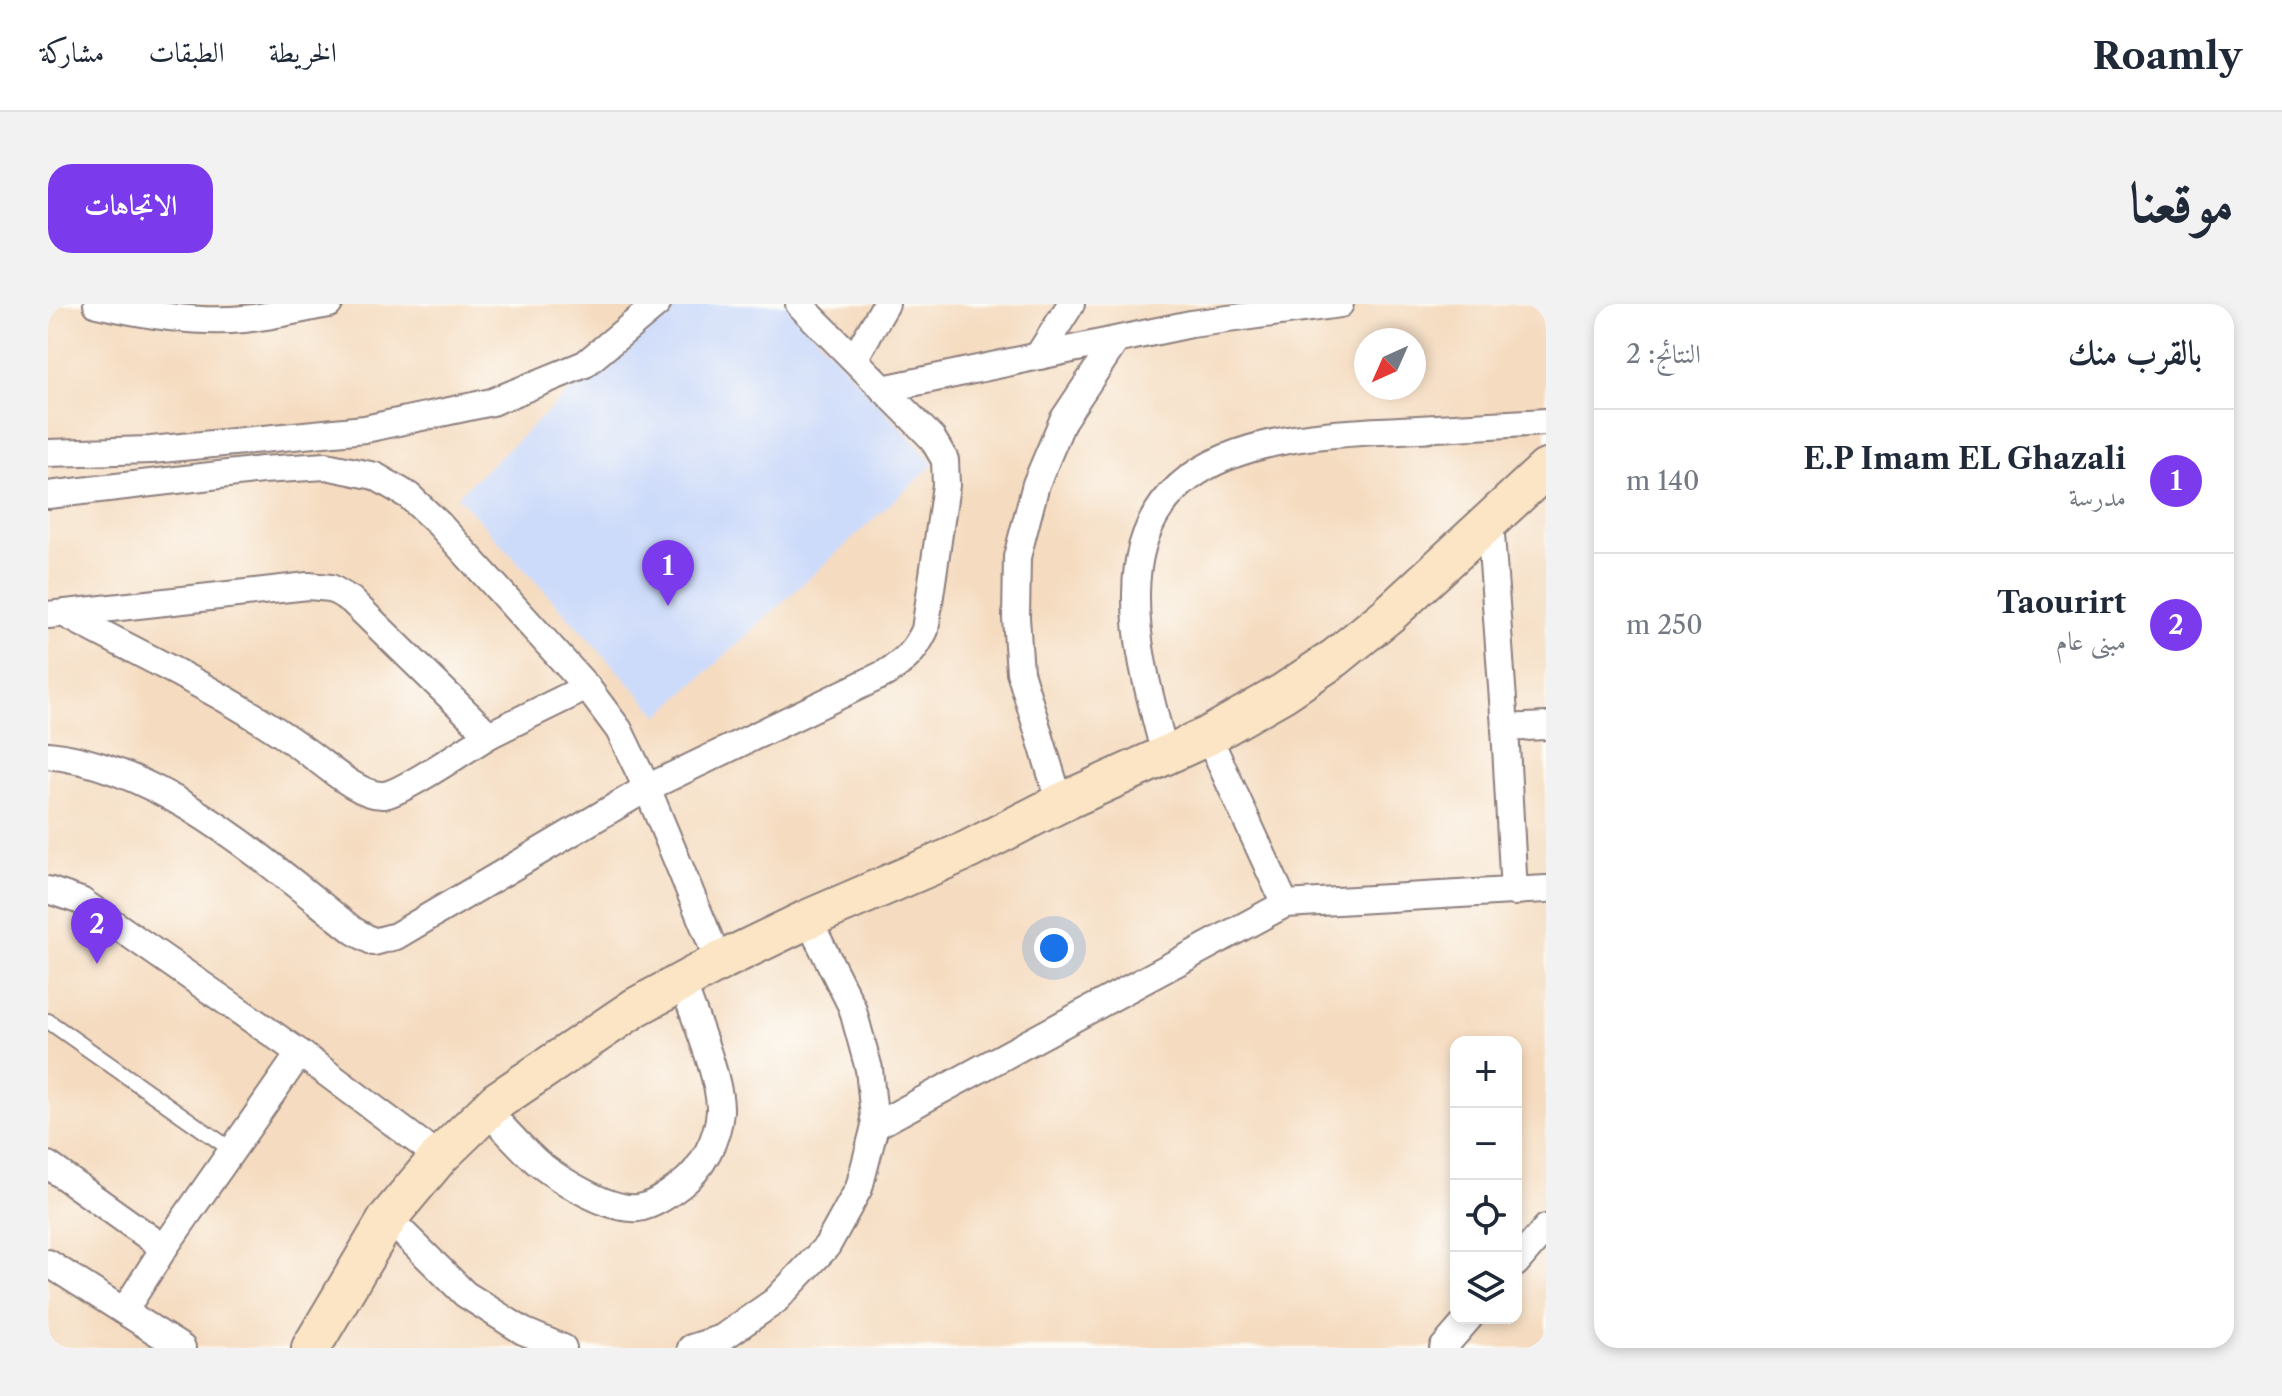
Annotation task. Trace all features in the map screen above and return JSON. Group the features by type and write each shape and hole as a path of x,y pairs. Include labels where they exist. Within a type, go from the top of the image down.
{"main road":[{"path":"311,1348 388,1218 439,1157 486,1110 601,1030 682,981 808,919 968,850 1060,803 1208,736 1283,693 1335,658 1388,615 1546,469"}],"street":[{"path":"112,305 167,317 242,319 329,304"},
{"path":"48,453 151,450 365,429 492,402 585,364 657,304"},
{"path":"48,755 71,758 125,776 180,803 231,834 354,931 374,942 396,936 647,788 886,673 916,649 925,630 946,485 945,460 932,438 799,304"},
{"path":"854,359 886,304"},
{"path":"1038,356 1071,304"},
{"path":"883,389 1115,342 1198,314 1340,304"},
{"path":"1060,803 1020,672 1016,618 1017,557 1036,484 1063,420 1115,342"},
{"path":"1165,755 1139,640 1136,592 1146,531 1161,505 1181,484 1210,465 1257,446 1298,437 1546,422"},
{"path":"48,495 262,470 326,466 375,476 409,496 439,524 587,687 619,730 647,788 719,962"},
{"path":"1490,521 1514,892"},
{"path":"56,614 308,586 331,588 351,600 489,735"},
{"path":"56,614 229,700 273,727 363,792 385,795 489,735 587,687"},
{"path":"1505,728 1546,726"},
{"path":"1208,736 1285,904"},
{"path":"875,1126 1285,904 1546,889"},
{"path":"48,890 81,901 300,1053 439,1157"},
{"path":"691,1348 722,1338 775,1301 827,1246 859,1188 875,1126 869,1069 852,1007 808,919"},
{"path":"486,1110 539,1163 578,1189 609,1204 638,1208 665,1197 695,1175 712,1143 720,1111 714,1076 682,981"},
{"path":"124,1311 164,1248 300,1053"},
{"path":"48,1165 164,1248"},
{"path":"388,1218 465,1294 523,1331 563,1348"},
{"path":"1522,1256 1546,1230"},
{"path":"48,1263 182,1348"},
{"path":"1443,1348 1464,1324"}],"lane":[{"path":"48,1021 233,1151"}],"shaded area":[{"path":"664,304 787,304 934,464 659,716 457,496"}],"place":[{"name":"E.P Imam EL Ghazali","path":"668,606"},
{"name":"Taourirt","path":"97,964"}]}
